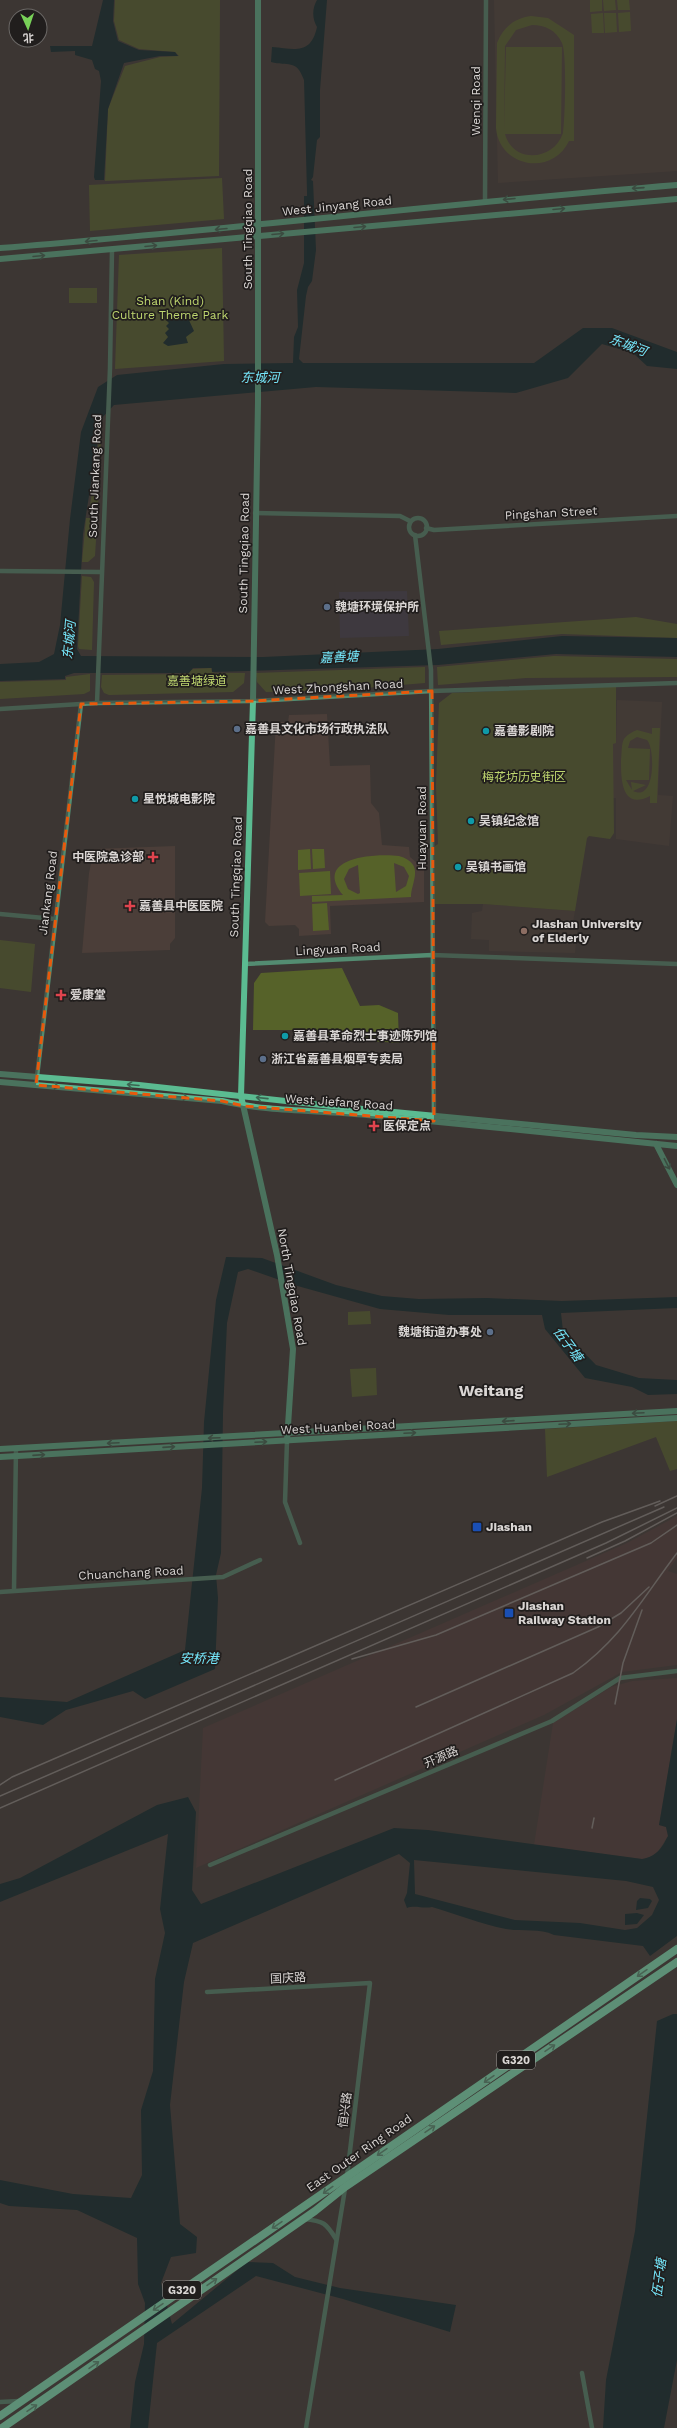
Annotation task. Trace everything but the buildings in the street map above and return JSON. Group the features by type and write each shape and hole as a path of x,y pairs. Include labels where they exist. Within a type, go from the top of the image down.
{"highway":[{"name":"East Outer Ring Road","path":"21,2401 675,1950"},
{"name":"East Outer Ring Road","path":"2,2428 314,2211 345,2187 677,1962"},
{"name":"G320","path":"0,2416 21,2401"}],"main road":[{"name":"South Tingqiao Road","path":"244,1106 241,1096 253,701 252,678 254,648 255,513 259,358 260,226 258,0"},
{"name":"West Jinyang Road","path":"0,248 260,226 321,218 485,201 677,185"},
{"name":"West Jinyang Road","path":"0,259 677,199"},
{"name":"West Jiefang Road","path":"0,1074 241,1096 677,1146"},
{"name":"West Jiefang Road","path":"0,1082 222,1101 244,1106 636,1135 677,1136"},
{"name":"North Tingqiao Road","path":"244,1106 255,1165 277,1255 293,1349 287,1437"},
{"path":"656,1144 677,1185"},
{"name":"West Huanbei Road","path":"287,1437 677,1411"},
{"name":"West Huanbei Road","path":"0,1449 194,1442 677,1418"},
{"name":"West Huanbei Road","path":"0,1458 194,1442"}],"street":[{"name":"Wenqi Road","path":"485,201 486,0"},
{"name":"South Jiankang Road","path":"97,703 98,645 110,368 112,250"},
{"path":"255,513 400,516 410,521"},
{"name":"Pingshan Street","path":"426,528 434,530 677,516"},
{"path":"415,518 421,518 426,522 424,534 415,535 409,529 410,521 415,518"},
{"name":"Huayuan Road","path":"415,535 428,640 432,692 432,955 434,1119"},
{"path":"0,571 101,572"},
{"name":"West Zhongshan Road","path":"0,709 97,703 253,701 432,692 677,683"},
{"name":"Jiankang Road","path":"36,1085 81,704"},
{"path":"0,914 55,919"},
{"name":"Lingyuan Road","path":"245,964 432,955 677,964"},
{"name":"North Tingqiao Road","path":"287,1437 285,1502 300,1543"},
{"path":"14,1590 16,1448"},
{"name":"Chuanchang Road","path":"0,1592 223,1577 260,1560"},
{"name":"开源路","path":"210,1865 552,1721 620,1678 675,1671"},
{"name":"恒兴路","path":"306,2428 347,2176 370,1982"},
{"name":"国庆路","path":"207,1992 370,1982"},
{"path":"302,2219 318,2220 329,2226 336,2240"},
{"path":"582,2373 592,2428"},
{"path":"0,2402 21,2401"}],"highlighted area":[{"path":"432,691 434,1121 244,1106 222,1101 36,1085 81,704 253,701"}],"shaded area":[{"path":"494,0 677,0 677,171 498,183"},
{"path":"407,591 409,636 340,638 339,592"},
{"path":"617,700 662,702 658,795 673,796 669,846 616,839 616,798 613,798 613,743 616,743"},
{"path":"327,714 330,766 370,765 371,803 379,813 382,845 409,847 410,857 416,862 424,862 424,902 330,906 331,934 299,936 299,929 295,925 269,926 265,922 276,722 288,722 289,715"},
{"name":"嘉善县中医医院","path":"175,846 175,938 170,944 170,950 82,953 89,873 94,849"},
{"name":"Jiashan University of Elderly","path":"483,904 575,911 573,922 578,923 575,953 489,951 489,940 471,939 472,913 482,911"},
{"path":"677,1516 677,1558 668,1571 677,1574 677,1665 622,1672 544,1715 196,1868 203,1728 627,1543"},
{"path":"677,1678 677,1719 659,1825 666,1827 668,1836 657,1853 652,1857 642,1859 534,1845 553,1723 611,1687 632,1681"}],"green space":[{"path":"115,0 220,0 219,176 105,181 108,109 125,66 160,57 179,56 175,52 139,49 119,40 114,21"},
{"path":"590,0 602,0 602,11 590,12"},
{"path":"603,0 615,0 616,10 604,11"},
{"path":"617,0 629,0 630,10 618,10"},
{"path":"630,12 631,31 619,32 618,13"},
{"path":"603,13 604,33 592,33 591,14"},
{"path":"604,13 616,13 617,32 605,33"},
{"path":"531,16 548,18 574,35 574,141 569,141 561,152 551,160 539,163 527,163 516,159 506,152 499,141 496,128 497,43 503,32 510,24 525,17","holes":["537,25 550,29 560,38 562,43 565,60 565,101 563,133 558,142 543,154 534,155 524,154 516,150 509,144 505,134 561,134 562,47 506,47 504,131 505,46 516,30"]},
{"path":"222,178 224,219 90,231 89,185"},
{"name":"Shan (Kind) Culture Theme Park","path":"222,248 224,361 115,369 119,255"},
{"path":"69,288 97,288 97,303 69,303"},
{"path":"102,419 98,507 92,514 89,513"},
{"path":"86,518 90,518 97,524 95,556 88,562 82,562"},
{"path":"82,576 91,577 94,582 92,650 79,649 78,646"},
{"path":"636,617 677,624 677,638 562,634 441,645 439,631"},
{"path":"554,656 677,659 677,677 526,678 438,685 437,667"},
{"name":"嘉善塘绿道","path":"425,667 425,683 341,690 266,692 257,682 256,673"},
{"name":"嘉善塘绿道","path":"211,668 212,672 215,673 245,673 244,683 233,692 109,695 104,693 101,687 102,675 185,674 193,669"},
{"path":"90,674 90,691 84,694 0,699 0,682 66,680 66,677"},
{"name":"梅花坊历史街区","path":"616,686 616,743 613,744 614,833 610,839 589,836 587,838 575,911 483,904 435,904 435,846 438,844 436,785 439,703 452,693"},
{"path":"652,728 660,728 657,803 650,803 650,796 640,799 633,799 628,796 621,775 622,744 624,739 630,733 637,730 652,734","holes":["637,737 647,740 650,745 652,763 650,782 646,789 641,792 633,791 646,785 631,782 632,790 626,780 649,780 650,749 628,748 630,741"]},
{"path":"310,849 311,869 298,870 298,850"},
{"path":"312,849 324,849 325,868 313,869"},
{"path":"389,855 407,859 415,869 411,897 312,902 312,896 343,895 336,882 335,872 341,865 351,860 363,857","holes":["394,863 404,867 409,876 406,886 396,892","358,865 360,893 358,894 348,889 344,879 349,869"]},
{"path":"330,871 331,894 300,896 299,873"},
{"path":"327,903 329,930 313,931 312,904"},
{"path":"0,940 35,944 31,992 0,988"},
{"path":"342,968 360,1006 379,1005 398,1013 399,1043 327,1038 296,1030 253,1030 254,983 261,973"},
{"path":"370,1311 371,1324 348,1325 348,1312"},
{"path":"376,1368 377,1395 352,1397 350,1369"},
{"path":"677,1421 677,1469 670,1471 656,1437 547,1477 545,1429"}],"water":[{"path":"103,0 114,0 113,21 118,41 139,50 175,52 178,56 160,56 124,63 108,109 104,180 95,180 101,81 99,71 95,69 92,60 75,55 75,51 51,52 50,46 92,46"},
{"path":"317,0 327,0 320,90 320,137 317,140 313,177 311,180 313,181 316,250 312,281 308,287 306,296 299,359 303,363 534,363 583,328 612,328 677,352 677,369 647,366 633,353 602,344 568,378 516,393 316,387 114,405 101,419 83,534 77,649 81,656 263,657 438,649 562,636 677,638 677,657 556,654 438,665 212,672 212,668 193,668 189,673 74,673 65,676 65,679 0,681 0,664 39,662 54,654 60,625 70,519 81,432 98,387 117,375 224,364 293,363 294,337 298,327 297,290 304,263 304,196 307,196 304,80 301,73 295,66 271,62 272,47 295,49 306,46 311,42 317,27 313,14 314,6"},
{"path":"177,315 188,318 194,331 186,337 188,343 168,346 163,343 168,337 165,333 169,329 166,326 169,323 166,320"},
{"name":"安桥港","path":"226,1257 262,1258 336,1285 382,1296 419,1299 487,1298 562,1301 677,1297 677,1308 561,1313 563,1331 596,1365 639,1378 677,1380 677,1394 648,1395 632,1387 585,1378 545,1329 542,1315 449,1315 380,1309 294,1285 248,1269 238,1272 227,1323 223,1413 221,1553 216,1575 218,1598 215,1669 145,1699 133,1691 66,1710 43,1725 0,1717 0,1697 67,1702 185,1650 202,1488 204,1422 216,1300"},
{"path":"677,1719 677,1936 650,1956 643,1946 554,1935 536,1931 512,1930 478,1922 432,1907 407,1908 404,1900 407,1893 410,1863 399,1854 193,1943 184,1982 170,2105 180,2224 197,2237 196,2253 171,2257 161,2283 172,2324 247,2262 273,2263 295,2277 340,2288 456,2305 450,2332 343,2299 256,2276 157,2343 148,2428 130,2428 135,2382 144,2344 145,2303 138,2284 137,2238 77,2210 9,2206 0,2203 0,2180 73,2194 131,2198 142,2175 141,2110 153,2071 155,1979 165,1933 160,1909 168,1834 0,1902 0,1884 20,1878 157,1805 188,1797 196,1812 192,1890 201,1904 394,1828 428,1830 642,1859 655,1854 663,1845 668,1836 666,1827 659,1825","holes":["414,1860 626,1881 653,1887 659,1900 652,1915 637,1928 625,1930 580,1923 515,1920 415,1894"]},
{"path":"640,1898 650,1899 652,1901 648,1908 636,1910 637,1901"},
{"path":"637,1913 644,1915 637,1924 625,1925 625,1914"},
{"name":"伍子塘","path":"673,2014 677,2014 677,2360 664,2428 603,2428 606,2380 635,2231 657,2021"}],"railway":[{"path":"655,1506 677,1496"},
{"path":"0,1785 12,1777 602,1522 660,1501"},
{"path":"0,1796 664,1507"},
{"path":"0,1808 606,1543 677,1508"},
{"path":"587,1558 625,1541 677,1513"},
{"path":"352,1659 436,1635 651,1543 677,1525"},
{"path":"335,1780 573,1673 590,1660 618,1632 642,1602 677,1553"},
{"path":"416,1707 598,1627 621,1613 649,1587"},
{"path":"615,1704 623,1663 642,1610"},
{"path":"592,1828 594,1818"}],"place":[{"name":"魏塘环境保护所","path":"327,607"},
{"name":"嘉善县文化市场行政执法队","path":"237,729"},
{"name":"嘉善影剧院","path":"486,731"},
{"name":"星悦城电影院","path":"135,799"},
{"name":"吴镇纪念馆","path":"471,821"},
{"name":"中医院急诊部","path":"153,857"},
{"name":"吴镇书画馆","path":"458,867"},
{"name":"嘉善县中医医院","path":"130,906"},
{"name":"Jiashan University of Elderly","path":"524,931"},
{"name":"爱康堂","path":"61,995"},
{"name":"嘉善县革命烈士事迹陈列馆","path":"285,1036"},
{"name":"浙江省嘉善县烟草专卖局","path":"263,1059"},
{"name":"医保定点","path":"374,1126"},
{"name":"魏塘街道办事处","path":"490,1332"},
{"name":"Jiashan","path":"477,1527"},
{"name":"Jiashan Railway Station","path":"509,1613"}],"district":[{"name":"Weitang","path":"491,1390"}],"water label":[{"name":"东城河","path":"628,345"},
{"name":"东城河","path":"260,377"},
{"name":"东城河","path":"69,640"},
{"name":"嘉善塘","path":"339,657"}]}
